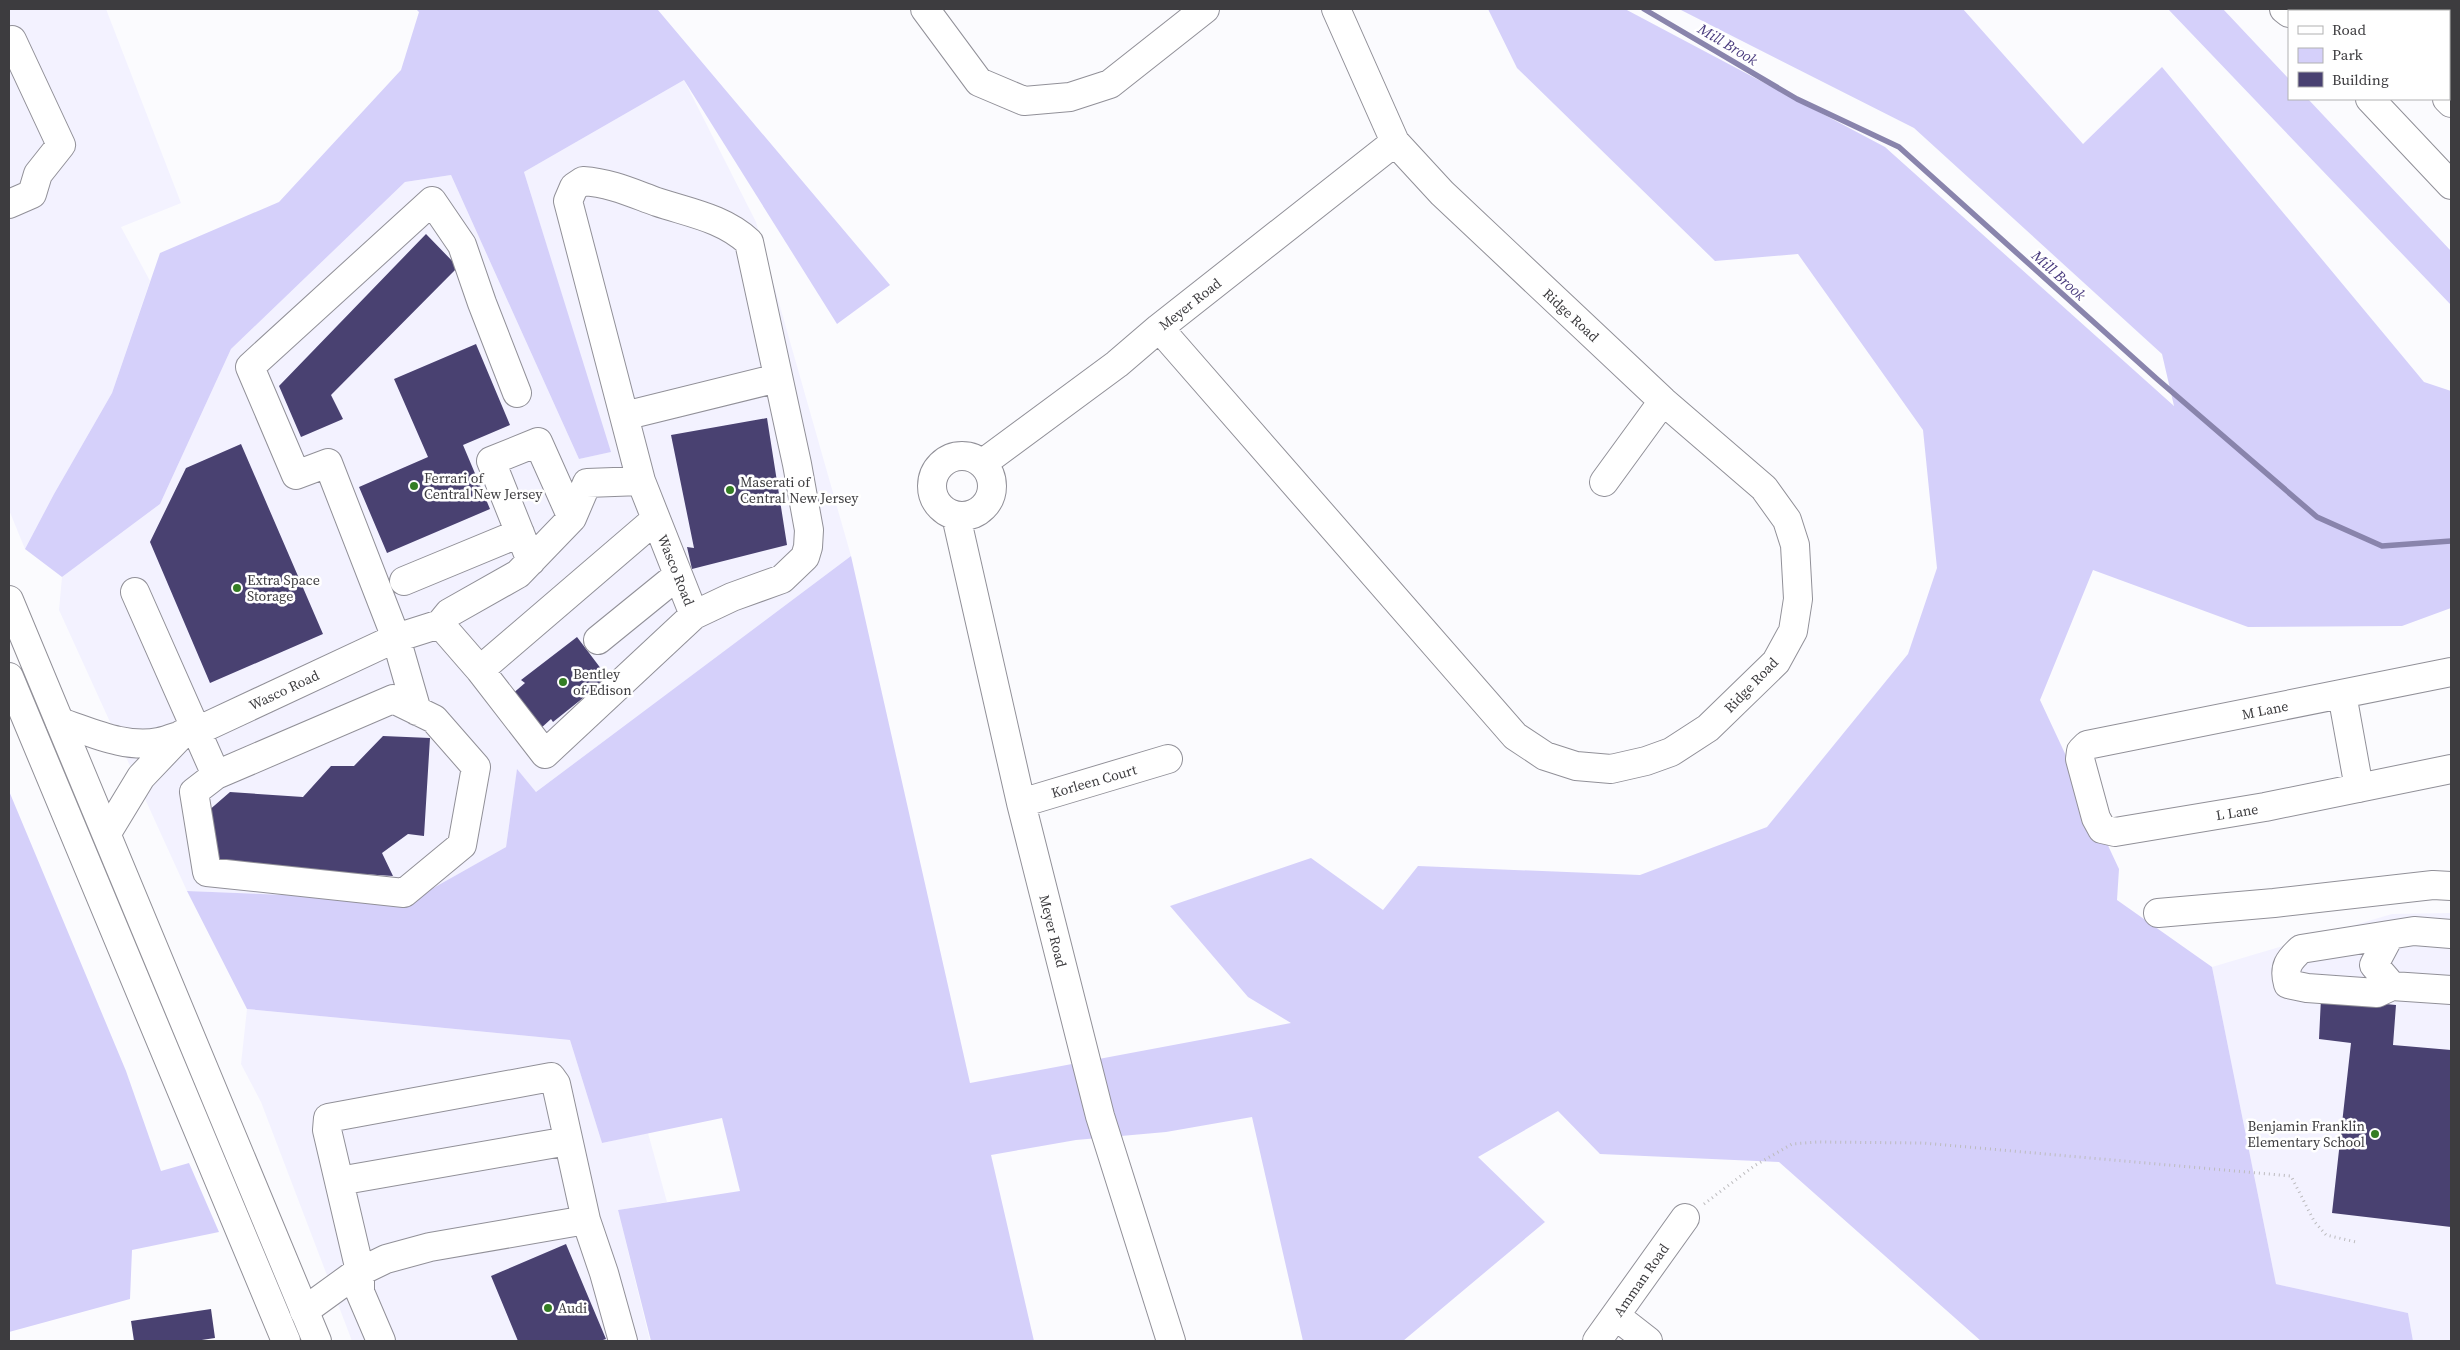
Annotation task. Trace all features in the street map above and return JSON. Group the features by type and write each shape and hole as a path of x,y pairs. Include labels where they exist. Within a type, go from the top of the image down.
{"main road":[{"path":"925,9 979,82 1024,101 1070,97 1110,84 1205,9"},
{"name":"Ridge Road","path":"1159,328 1515,736 1545,756 1576,766 1611,769 1646,761 1671,752 1708,728 1776,662 1793,631 1798,599 1795,545 1787,520 1764,488 1663,401 1442,193 1395,142 1336,9"},
{"path":"9,41 12,40 61,145 38,174 32,194 9,204"},
{"path":"2371,100 2451,185"},
{"name":"Meyer Road","path":"982,463 1117,364 1159,328 1395,142"},
{"path":"641,481 568,201 574,187 583,180 632,191 655,201 721,222 738,232 749,242 809,530 805,557 782,579 732,597 694,615"},
{"path":"417,710 396,638 328,462 296,475 250,367 432,201 462,245 517,393"},
{"path":"624,416 778,378"},
{"path":"1604,482 1663,401"},
{"path":"531,561 491,461 538,442 572,518"},
{"path":"964,455 982,463 992,480 990,500 976,513 956,516 947,512 934,497 933,477 945,460 954,456 964,455"},
{"name":"Wasco Road","path":"60,722 123,742 159,742 190,732 396,638 440,624 448,613 518,574 572,518 587,483 641,481 694,615 545,754 480,670 440,624"},
{"name":"Meyer Road","path":"956,516 1020,803 1100,1116 1171,1341"},
{"path":"480,670 656,520"},
{"path":"404,581 520,533"},
{"path":"598,640 678,575"},
{"path":"135,592 190,732 216,775"},
{"path":"9,600 317,1341"},
{"name":"M Lane","path":"2081,750 2087,745 2451,672"},
{"path":"9,677 286,1341"},
{"path":"2342,694 2359,788"},
{"path":"393,699 434,718 476,768 462,844 404,892 207,872 194,792 216,775 393,699"},
{"name":"Wasco Road","path":"107,833 141,777 190,732"},
{"name":"L Lane","path":"2081,750 2080,759 2096,818 2102,829 2115,832 2265,808 2451,769"},
{"name":"Korleen Court","path":"1020,803 1168,759"},
{"path":"2158,913 2274,903 2433,885 2451,886"},
{"path":"2451,934 2414,931 2301,949 2289,960 2285,975 2288,984 2307,988 2377,993 2392,986 2451,990"},
{"path":"2390,935 2374,965 2392,986"},
{"path":"381,1341 360,1292 360,1272 327,1130 328,1118 551,1077 556,1084 586,1220 623,1341"},
{"path":"339,1181 568,1142"},
{"name":"Amman Road","path":"1597,1341 1685,1218"},
{"path":"304,1311 360,1272 386,1259 430,1247 586,1220"},
{"path":"1616,1316 1648,1341"}],"path":[{"path":"1685,1218 1754,1166 1792,1144 1817,1142 1923,1142 2291,1176 2314,1221 2326,1235 2356,1242"}],"shaded area":[{"path":"9,9 106,9 181,203 121,227 150,281 112,393 25,549 9,510"},
{"path":"684,80 756,222 851,556 536,792 517,770 506,847 412,900 187,891 59,610 62,577 160,504 231,349 405,182 451,175 579,459 610,452 524,172"},
{"path":"2451,913 2451,1341 2413,1341 2408,1313 2276,1284 2212,967 2392,914"},
{"path":"247,1009 570,1040 602,1143 648,1133 667,1202 618,1210 650,1341 352,1341 261,1102 241,1064"}],"green space":[{"path":"416,9 664,9 658,10 890,285 837,324 684,80 524,172 611,452 579,459 451,175 405,182 231,349 160,504 62,577 25,549 112,393 160,253 279,202 401,70 419,12"},
{"path":"1488,9 1625,9 1885,147 2174,406 2162,354 1914,128 1679,9 1963,9 2083,144 2162,67 2424,382 2451,391 2451,608 2402,626 2248,627 2093,570 2040,700 2119,869 2117,900 2212,967 2276,1284 2408,1313 2413,1341 1981,1341 1779,1162 1600,1154 1558,1111 1478,1157 1545,1222 1403,1341 1303,1341 1252,1117 1166,1132 1076,1140 991,1155 1034,1341 651,1341 618,1210 740,1191 722,1118 602,1143 570,1040 247,1009 187,891 412,900 506,847 517,769 536,792 851,556 970,1083 1291,1023 1248,997 1170,906 1311,858 1383,910 1418,866 1640,875 1767,827 1908,654 1937,568 1923,430 1798,254 1715,261 1517,68"},
{"path":"2168,9 2223,9 2288,78 2288,100 2309,100 2451,251 2451,305"},
{"path":"9,791 126,1071 161,1171 189,1163 219,1232 132,1250 130,1299 9,1332"}],"building":[{"path":"426,234 458,267 331,395 343,419 301,437 279,386"},
{"path":"476,344 510,425 463,445 490,509 387,553 359,487 428,457 394,379"},
{"name":"Maserati of Central New Jersey","path":"767,418 787,545 692,569 687,547 694,548 671,435"},
{"name":"Extra Space Storage","path":"241,444 323,634 210,683 150,542 186,468"},
{"name":"Bentley of Edison","path":"577,637 608,678 553,722 551,719 540,729 511,695 525,683 521,680"},
{"path":"383,736 430,738 424,836 408,834 382,853 393,876 221,865 205,847 207,812 230,792 303,797 331,766 354,766"},
{"name":"Benjamin Franklin Elementary School","path":"2321,998 2396,1005 2393,1045 2451,1050 2451,1227 2332,1213 2351,1043 2319,1039"},
{"name":"Audi","path":"566,1244 606,1339 600,1341 518,1341 491,1276"},
{"path":"211,1309 215,1338 195,1341 134,1341 131,1321"}],"waterway":[{"name":"Mill Brook","path":"1644,9 1797,99 1899,147 2157,379 2317,517 2382,546 2451,541"}],"place":[{"name":"Ferrari of Central New Jersey","path":"414,486"},
{"name":"Maserati of Central New Jersey","path":"730,490"},
{"name":"Extra Space Storage","path":"237,588"},
{"name":"Bentley of Edison","path":"563,682"},
{"name":"Benjamin Franklin Elementary School","path":"2375,1134"},
{"name":"Audi","path":"548,1308"}]}
